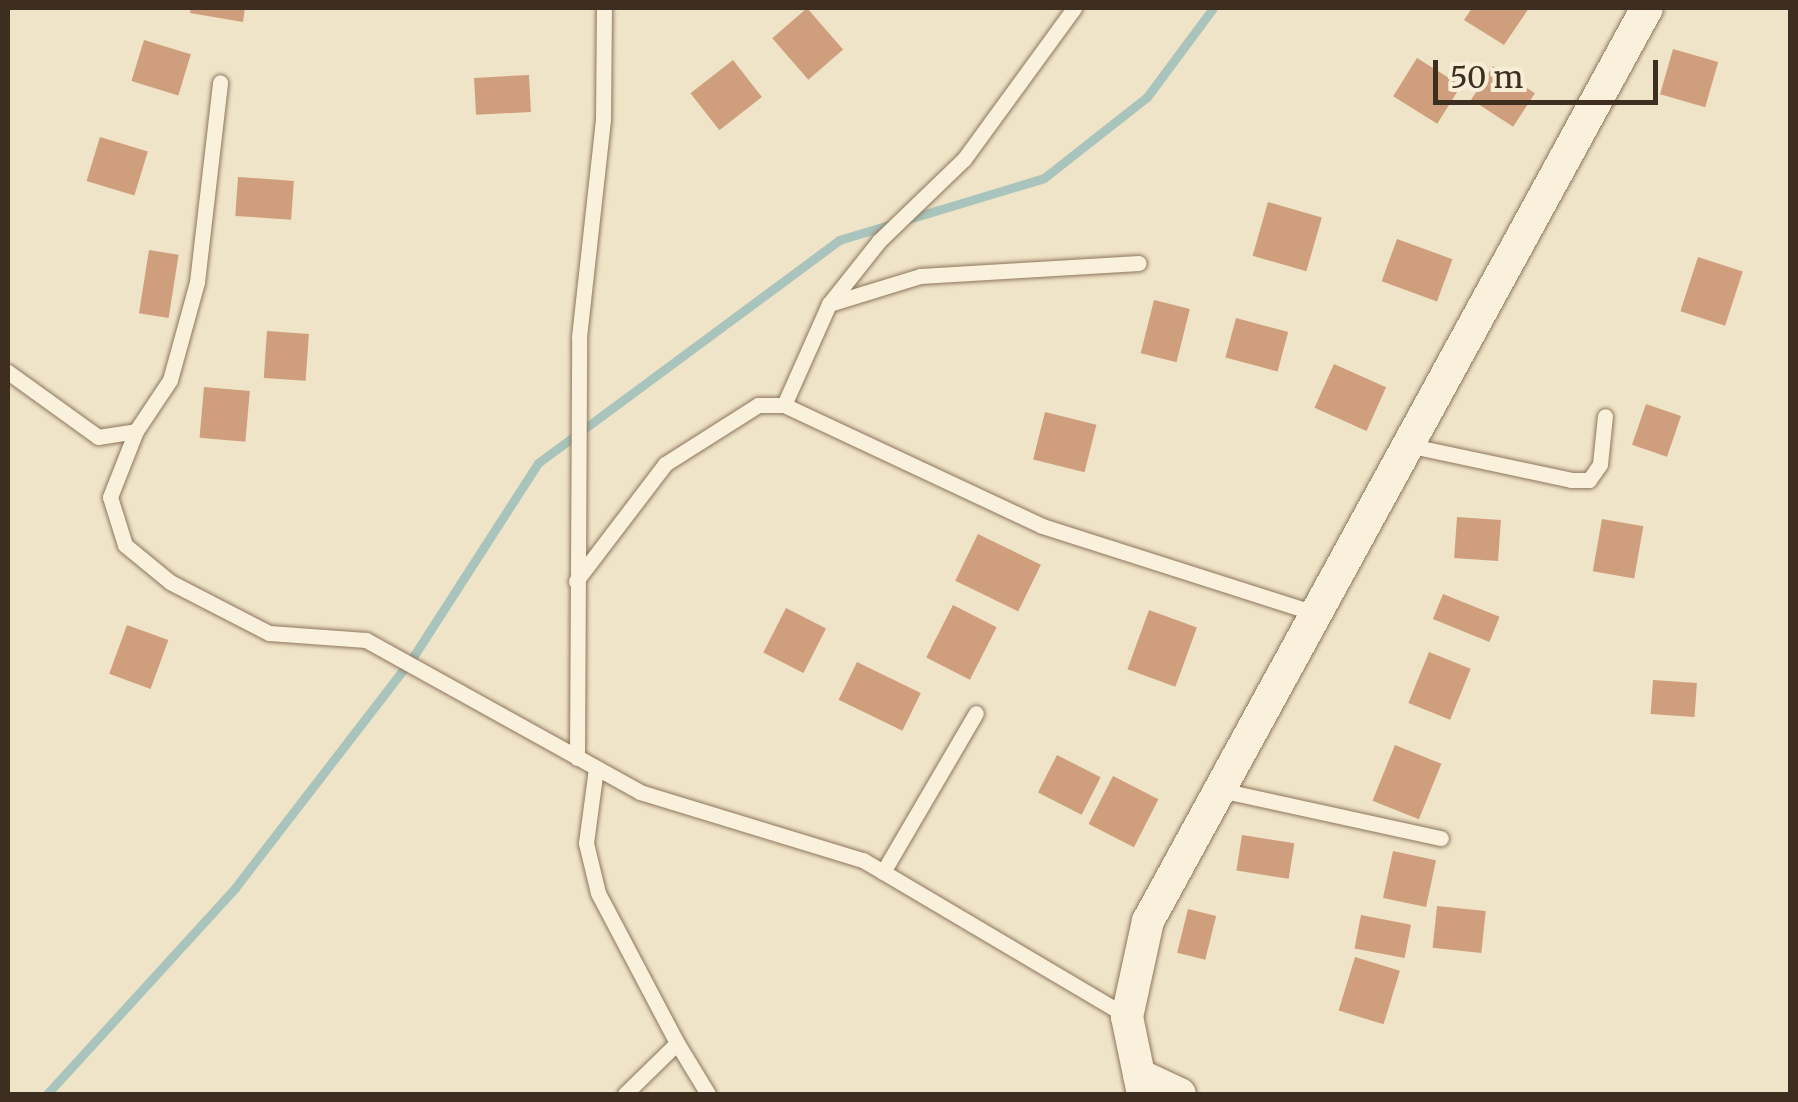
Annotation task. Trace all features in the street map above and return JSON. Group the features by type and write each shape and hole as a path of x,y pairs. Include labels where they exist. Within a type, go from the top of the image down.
{"street":[{"path":"1180,1094 1141,1085 1128,1017 1148,921 1647,8"}],"lane":[{"path":"577,758 579,338 602,119 604,8"},
{"path":"784,405 829,304 879,241 964,158 1074,8"},
{"path":"220,82 197,282 170,380 136,431 110,497 125,546 170,582 270,632 366,640 640,792 863,860 1128,1017"},
{"path":"829,304 920,276 1139,263"},
{"path":"8,372 98,437 136,431"},
{"path":"576,580 665,464 758,405 784,405 1042,526 1314,613"},
{"path":"1407,445 1571,480 1589,480 1600,464 1605,416"},
{"path":"884,872 976,713"},
{"path":"596,768 586,843 598,893 708,1094"},
{"path":"1219,790 1441,838"},
{"path":"625,1094 677,1043"}],"building":[{"path":"191,8 245,8 243,22 190,13"},
{"path":"807,8 843,50 808,80 772,38"},
{"path":"1472,8 1529,8 1504,45 1464,20"},
{"path":"144,40 191,54 178,95 131,81"},
{"path":"1673,49 1718,62 1705,107 1660,94"},
{"path":"1417,58 1461,86 1437,124 1393,96"},
{"path":"733,60 762,97 719,130 690,93"},
{"path":"1493,66 1535,93 1513,127 1471,100"},
{"path":"529,75 531,112 476,115 474,78"},
{"path":"100,137 148,152 134,196 87,181"},
{"path":"238,177 294,181 291,220 235,216"},
{"path":"1268,202 1322,217 1306,271 1253,256"},
{"path":"1397,239 1452,259 1437,301 1382,281"},
{"path":"149,250 179,255 169,318 139,313"},
{"path":"1698,257 1743,272 1725,326 1680,311"},
{"path":"1154,300 1190,309 1177,362 1141,353"},
{"path":"1236,318 1288,332 1278,372 1225,358"},
{"path":"267,331 309,334 306,381 264,378"},
{"path":"1334,364 1386,387 1367,431 1314,408"},
{"path":"204,387 250,391 245,442 200,438"},
{"path":"1646,404 1681,416 1667,457 1632,445"},
{"path":"1045,412 1096,425 1085,472 1033,460"},
{"path":"1457,517 1501,520 1498,561 1454,558"},
{"path":"1602,519 1643,526 1634,578 1593,571"},
{"path":"978,534 1041,565 1018,611 955,581"},
{"path":"1443,594 1500,617 1489,642 1433,619"},
{"path":"953,605 997,627 970,680 926,658"},
{"path":"786,608 826,628 803,673 763,653"},
{"path":"1149,610 1197,627 1175,687 1127,669"},
{"path":"127,625 168,640 151,689 109,674"},
{"path":"1429,652 1471,669 1450,720 1408,703"},
{"path":"857,662 921,693 902,731 839,700"},
{"path":"1653,680 1697,683 1695,717 1651,714"},
{"path":"1395,745 1441,764 1419,819 1373,801"},
{"path":"1057,755 1101,777 1082,815 1038,792"},
{"path":"1113,776 1158,799 1134,847 1088,824"},
{"path":"1242,835 1294,843 1289,879 1236,871"},
{"path":"1393,851 1436,860 1426,907 1383,898"},
{"path":"1437,906 1486,911 1481,953 1433,948"},
{"path":"1188,909 1216,916 1205,960 1177,953"},
{"path":"1361,915 1411,925 1405,958 1355,948"},
{"path":"1355,957 1400,971 1384,1024 1339,1011"}],"waterway":[{"path":"47,1094 235,888 413,657 538,463 839,240 1044,178 1147,97 1213,8"}]}
